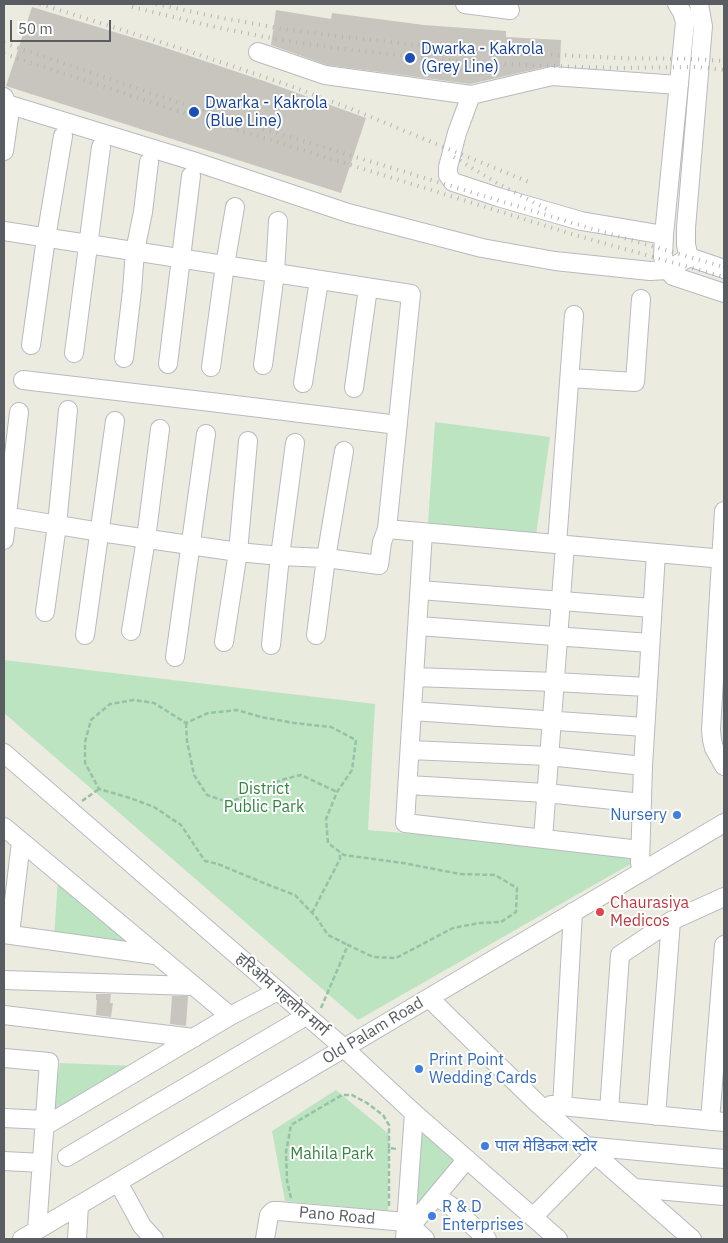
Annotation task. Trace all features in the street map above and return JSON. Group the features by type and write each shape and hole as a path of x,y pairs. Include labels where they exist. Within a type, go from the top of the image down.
{"street":[{"path":"465,4 510,10"},
{"path":"677,4 685,22 663,257 668,270 673,276 724,293"},
{"path":"689,257 686,245 686,228 703,26 699,4"},
{"path":"258,52 325,75 471,95 552,76 679,85"},
{"path":"471,95 457,133 448,167 448,175 453,182 581,221 664,236"},
{"path":"6,100 65,122 193,161 348,213 482,248 556,260 650,271 668,270 689,257"},
{"path":"4,151 9,117 6,100"},
{"path":"675,122 695,124"},
{"path":"31,345 63,136"},
{"path":"74,353 101,147"},
{"path":"124,358 135,251 150,162"},
{"path":"168,364 191,176"},
{"path":"211,367 235,207"},
{"path":"264,365 275,273 278,221"},
{"path":"4,231 411,294 387,529 382,542 379,565 326,558 280,556 191,546 6,516"},
{"path":"689,257 724,269"},
{"path":"303,383 319,280"},
{"path":"354,388 368,288"},
{"path":"570,378 635,382 641,299"},
{"path":"543,839 561,601 561,544 574,315"},
{"path":"23,380 398,425"},
{"path":"45,612 57,525 68,410"},
{"path":"4,540 19,412"},
{"path":"85,635 115,420"},
{"path":"131,631 146,539 160,429"},
{"path":"175,657 206,434"},
{"path":"224,642 238,552 248,441"},
{"path":"272,645 280,556 295,443"},
{"path":"316,635 326,558 344,451"},
{"path":"724,511 723,559 711,730 714,748 724,766"},
{"path":"387,529 723,559"},
{"path":"423,532 405,823 640,850"},
{"path":"639,873 645,726 656,553"},
{"path":"420,590 652,608"},
{"path":"418,626 650,643"},
{"path":"414,677 648,687"},
{"path":"412,711 645,726"},
{"path":"410,750 549,756 643,766"},
{"name":"हरिओम गहलोत मार्ग","path":"4,753 344,1048 414,1113 558,1239"},
{"path":"408,785 546,793 642,803"},
{"name":"Old Palam Road","path":"30,1235 724,822"},
{"path":"4,827 230,1016"},
{"path":"21,842 7,934 156,955"},
{"path":"609,1111 620,956 671,922 724,897"},
{"path":"562,1107 573,912"},
{"path":"656,1116 671,922"},
{"path":"538,1104 717,1122 724,945"},
{"path":"4,980 193,986"},
{"path":"4,1118 45,1123 230,1016 278,991"},
{"path":"429,998 538,1104 692,1239"},
{"path":"4,1015 194,1038"},
{"path":"67,1157 310,1019"},
{"path":"4,1058 49,1062 42,1163 30,1235"},
{"path":"407,1229 414,1113"},
{"path":"590,1150 724,1159"},
{"path":"533,1217 590,1150"},
{"path":"407,1229 467,1159"},
{"path":"4,1161 42,1163"},
{"path":"118,1182 142,1226 154,1239"},
{"path":"634,1188 724,1196"},
{"path":"436,1196 451,1206 487,1239"},
{"path":"77,1239 79,1205"},
{"name":"Pano Road","path":"265,1239 268,1215 273,1211 407,1229"},
{"path":"407,1229 424,1239"}],"path":[{"path":"134,700 154,703 186,723 208,712 237,710 294,723 331,727 356,740 352,770 337,792 326,819 328,843 344,855 403,863 460,874 495,875 517,888 516,912 501,922 479,923 453,928 396,958 373,957 328,935 312,913 294,895 218,864 205,861 180,825 154,807 130,798 99,790 85,763 84,742 91,720 110,704 134,700"},
{"path":"186,723 187,741 194,775 207,795 228,802 247,796 281,780 301,775 337,792"},
{"path":"69,810 99,790"},
{"path":"312,913 340,859 340,852"},
{"path":"310,1019 348,945"},
{"path":"293,1202 287,1180 286,1152 290,1126 342,1095 352,1095 367,1102 383,1115 389,1126 388,1211"},
{"path":"389,1148 411,1150"}],"green space":[{"path":"435,422 550,437 536,535 428,523"},
{"name":"District Public Park","path":"4,660 375,704 368,830 648,854 358,1020 4,713"},
{"path":"58,879 145,950 54,937"},
{"path":"60,1063 135,1066 50,1119"},
{"name":"Mahila Park","path":"336,1090 389,1134 388,1211 285,1201 272,1131"},
{"path":"418,1127 458,1159 411,1220"}],"building":[{"path":"32,7 157,45 366,118 341,193 6,86"},
{"path":"276,10 331,19 332,13 424,25 506,31 506,37 561,40 560,66 550,66 470,84 327,65 271,45"},
{"path":"96,994 111,994 110,1003 113,1003 111,1017 96,1015"},
{"path":"172,996 188,996 186,1026 170,1024"}],"railway":[{"path":"40,4 282,83 349,108 531,183"},
{"path":"156,4 284,29 417,45 483,51 617,58 724,61"},
{"path":"132,7 215,27 281,40 415,57 481,63 616,68 696,67 724,70"},
{"path":"4,43 195,108 579,225 724,267"},
{"path":"4,54 193,116 575,235 724,277"},
{"path":"454,157 497,183 550,211"}],"place":[{"name":"Dwarka - Kakrola (Grey Line)","path":"410,58"},
{"name":"Dwarka - Kakrola (Blue Line)","path":"194,112"},
{"name":"Nursery","path":"677,815"},
{"name":"Chaurasiya Medicos","path":"600,912"},
{"name":"Print Point Wedding Cards","path":"419,1069"},
{"name":"पाल मेडिकल स्टोर","path":"485,1146"},
{"name":"R & D Enterprises","path":"432,1216"}]}
